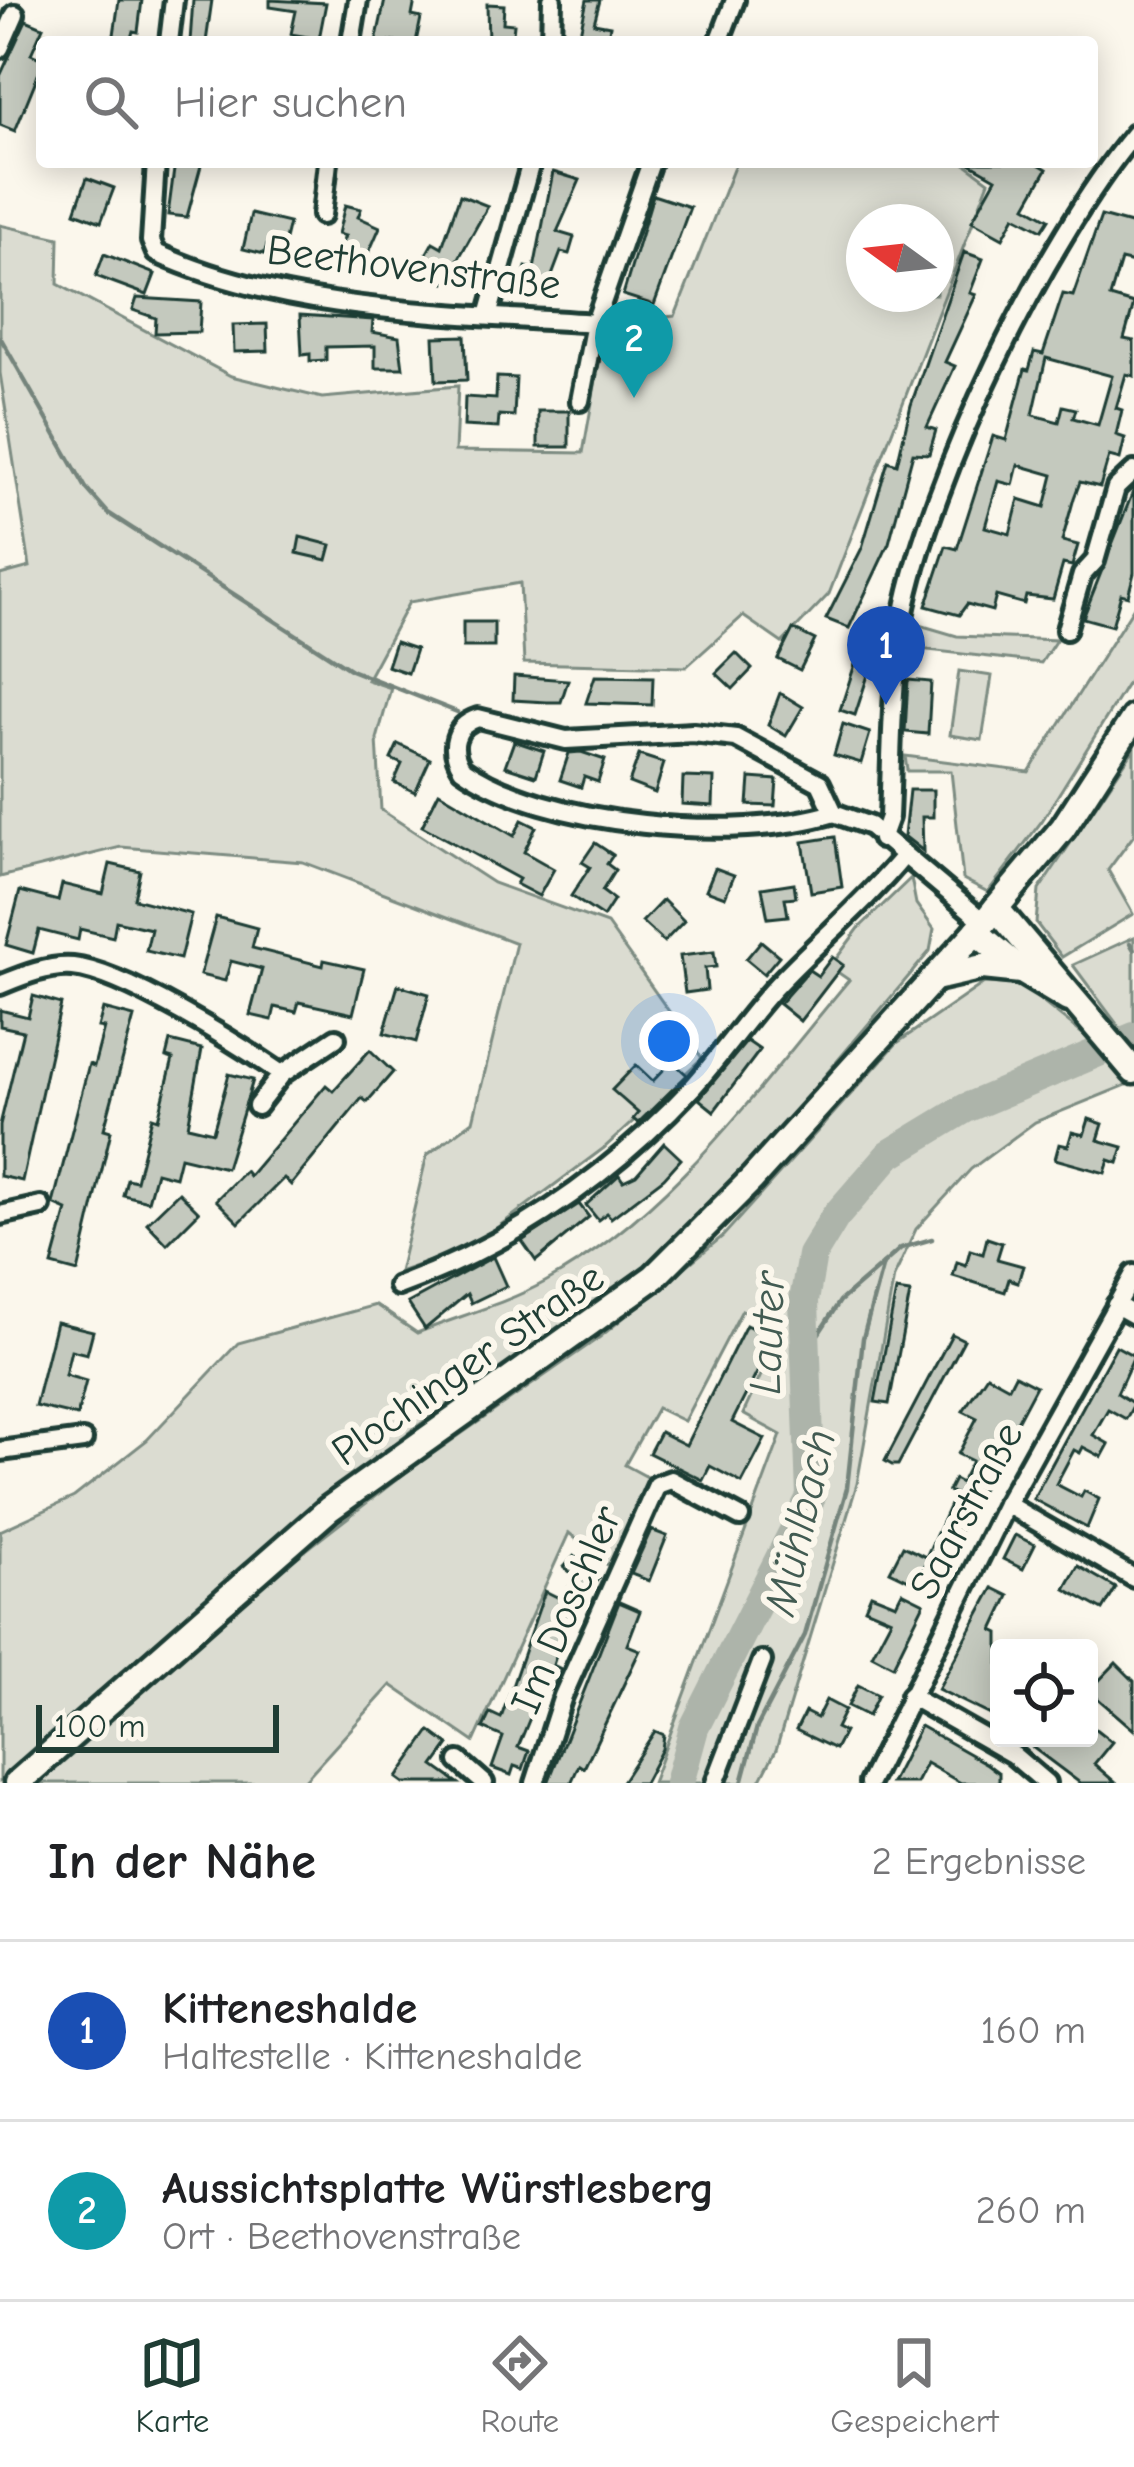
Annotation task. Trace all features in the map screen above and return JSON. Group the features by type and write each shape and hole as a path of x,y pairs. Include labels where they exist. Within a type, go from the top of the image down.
{"main road":[{"name":"Plochinger Straße","path":"17,1783 358,1486 654,1277 985,921 1063,828 1134,718"},
{"path":"985,921 1023,972 1070,1000"},
{"path":"985,921 1055,971 1070,1000 1134,1071"},
{"path":"935,978 983,967 1023,972"}],"street":[{"path":"170,36 174,0"},
{"path":"351,36 358,0"},
{"path":"551,36 552,0"},
{"path":"720,36 735,0"},
{"path":"0,48 15,14"},
{"path":"881,839 890,817 904,615 934,512 969,422 1027,308 1087,201 1134,134"},
{"name":"Beethovenstraße","path":"155,168 150,220 157,253 210,273 301,294 595,323"},
{"path":"322,215 327,168"},
{"path":"488,316 529,168"},
{"name":"Beethovenstraße","path":"580,400 595,323 649,168"},
{"path":"1066,630 1082,575 1095,562 1116,488 1134,471"},
{"path":"834,813 820,783 736,738 693,733 566,740 478,718 461,727 454,750 462,768 551,806 664,824 781,824 834,813 870,826 985,921"},
{"path":"398,1286 503,1240 616,1164 695,1084 770,993 864,904 903,857"},
{"path":"0,985 26,974 78,967 172,1009 282,1074"},
{"path":"257,1106 282,1074 335,1038"},
{"path":"0,1215 41,1206"},
{"name":"Saarstraße","path":"869,1783 1006,1504 1134,1274"},
{"path":"1116,1305 1134,1315"},
{"path":"0,1450 83,1440"},
{"name":"Im Doschler","path":"535,1783 563,1696 657,1485 671,1480 740,1516"},
{"path":"1006,1504 1134,1579"},
{"path":"715,1783 762,1661"},
{"path":"910,1696 1012,1754 1046,1783"},
{"path":"459,1761 484,1783"}],"shaded area":[{"path":"734,168 971,168 989,181 954,271 954,204 846,204 846,312 938,312 829,594 782,643 743,616 686,667 524,663 520,583 409,602 367,680 391,688 377,739 381,810 493,883 607,924 702,1058 604,1148 471,1247 399,1272 427,1155 473,1121 516,943 303,862 121,847 0,877 0,575 30,567 0,373 0,225 59,238 58,284 231,376 322,398 458,386 455,451 583,453 606,323 675,316"},
{"path":"1134,607 1134,673 1042,821 988,892 963,879 951,771 907,771 905,756 1029,772"},
{"path":"913,623 957,636 1056,640 1041,663 910,648"},
{"path":"959,671 992,676 982,740 950,735"},
{"path":"1134,749 1134,835 1108,870 1133,914 1062,957 1036,923 1039,890"},
{"path":"911,878 916,904 934,929 930,951 747,1168 650,1263 412,1430 245,1564 0,1781 0,1531 74,1497 147,1440 238,1343 376,1305 417,1333 530,1290 591,1254 673,1185 746,1105 849,980 830,967 859,928"},
{"path":"1134,937 1134,1047 1073,965"},
{"path":"984,983 1021,985 1089,1039 1129,1084 1035,1122 971,1169 916,1229 894,1277 857,1484 776,1750 759,1783 652,1783 781,1435 743,1414 781,1332 742,1310 684,1421 657,1408 625,1465 649,1478 609,1566 569,1533 474,1742 391,1685 302,1783 36,1783 261,1585 405,1473 600,1337 723,1236 897,1043"}],"building":[{"path":"119,0 142,0 138,32 114,36"},
{"path":"193,0 212,0 207,36 190,36"},
{"path":"270,0 326,3 320,36 291,34 296,11 270,7"},
{"path":"385,0 415,0 412,16 421,18 417,36 377,36"},
{"path":"587,0 600,0 594,23 610,26 608,36 579,36"},
{"path":"487,4 504,5 503,23 514,24 513,36 488,36"},
{"path":"26,20 43,27 31,54 36,56 36,80 15,131 0,125 0,76"},
{"path":"174,168 200,168 187,217 168,215"},
{"path":"978,168 1047,169 1026,206 1049,219 1042,230 1015,216 1003,238 972,221 996,178"},
{"path":"553,172 580,180 557,232 574,237 569,254 561,252 544,297 519,290 526,267 534,269"},
{"path":"87,178 114,188 101,222 75,212"},
{"path":"460,195 488,206 445,283 418,269 433,242 442,247"},
{"path":"653,195 690,207 654,305 623,295"},
{"path":"345,205 361,209 358,217 380,227 359,275 333,264 345,236 338,234"},
{"path":"251,214 289,223 283,248 267,245 264,254 243,249"},
{"path":"1101,216 1134,225 1134,263 1121,260 1110,297 1134,304 1124,339 1134,341 1134,376 1126,374 1116,408 1122,410 1116,435 1125,438 1120,459 1109,456 1100,487 1080,482 1062,541 1078,545 1072,566 1063,564 1053,599 1026,596 1024,604 996,596 992,611 967,604 959,615 926,606 946,546 957,549 993,436 1006,440 1025,369 1029,370 1034,352 1043,354 1063,294 1073,296","holes":["1046,358 1112,376 1098,425 1073,418 1076,409 1063,406 1059,422 1033,415","1018,465 1053,475 1045,507 1019,499 1010,534 985,527 998,481 1013,485"]},
{"path":"964,252 983,259 970,293 976,295 945,362 955,366 927,427 936,430 929,454 913,453 889,543 849,628 826,619 862,548 888,461 897,464 911,405 943,312 954,312 954,281"},
{"path":"104,254 155,274 147,295 96,276"},
{"path":"137,298 201,302 199,332 155,333 156,318 133,310"},
{"path":"300,315 373,320 372,332 399,337 403,368 375,368 375,346 326,347 326,360 310,361 310,354 302,355"},
{"path":"267,324 268,351 234,352 233,325"},
{"path":"465,336 467,380 436,381 434,337"},
{"path":"497,377 516,378 514,416 499,415 498,428 464,426 465,397 496,399"},
{"path":"538,411 569,411 569,447 538,447"},
{"path":"1134,489 1134,573 1128,596 1121,594 1112,626 1083,618"},
{"path":"300,537 331,545 327,560 297,553"},
{"path":"463,622 494,622 494,647 463,647"},
{"path":"793,629 815,640 800,670 778,659"},
{"path":"395,642 416,649 408,673 387,666"},
{"path":"736,653 752,669 733,689 716,673"},
{"path":"858,655 873,660 855,715 840,710"},
{"path":"514,676 568,680 561,702 513,700"},
{"path":"595,676 653,677 652,705 586,703"},
{"path":"908,680 931,682 928,734 905,732"},
{"path":"780,693 803,707 786,736 768,725"},
{"path":"843,724 870,733 861,763 834,755"},
{"path":"514,741 544,751 536,776 505,766"},
{"path":"398,744 430,759 415,792 394,782 402,764 391,759"},
{"path":"569,753 605,760 598,782 584,777 581,787 560,780"},
{"path":"639,755 664,763 655,793 629,783"},
{"path":"683,777 714,778 713,806 682,804"},
{"path":"750,778 777,780 775,806 748,805"},
{"path":"909,790 933,790 933,817 922,817 923,851 904,836"},
{"path":"439,792 514,836 522,820 536,827 524,852 554,869 539,896 516,884 519,879 422,826"},
{"path":"835,837 842,887 811,892 803,842"},
{"path":"595,843 613,855 607,864 615,870 602,891 614,900 603,917 571,896 590,867 582,862"},
{"path":"110,864 140,871 134,899 191,914 180,959 146,951 151,929 116,921 113,937 80,929 78,940 39,930 33,953 6,945 20,891 58,901 62,884 103,894"},
{"path":"715,868 734,875 725,897 706,890"},
{"path":"794,883 796,897 785,898 788,916 768,918 762,888"},
{"path":"663,900 684,921 664,942 642,922"},
{"path":"216,917 257,928 252,948 323,966 324,960 364,969 353,1014 299,1002 296,1012 275,1007 272,1020 250,1015 262,969 231,961 225,981 200,975"},
{"path":"761,941 779,956 764,974 746,959"},
{"path":"714,952 716,967 705,968 707,990 685,993 680,956"},
{"path":"832,957 843,965 800,1021 779,1004 809,970 818,976"},
{"path":"398,985 429,994 416,1042 384,1033"},
{"path":"33,996 61,1004 22,1181 0,1176 0,1125 23,1031 0,1026 0,1010 28,1017"},
{"path":"103,1009 134,1017 104,1129 111,1131 78,1272 52,1265 67,1210 53,1204 89,1064 94,1066 104,1028 98,1027"},
{"path":"170,1041 202,1049 188,1126 213,1132 229,1074 253,1080 226,1168 180,1157 175,1177 156,1172 148,1201 123,1195 127,1179 136,1181 152,1117 158,1119 173,1059 166,1057"},
{"path":"747,1041 760,1050 714,1111 699,1099"},
{"path":"370,1050 393,1072 367,1102 362,1098 291,1185 284,1178 239,1223 216,1200 245,1171 249,1176 326,1085 333,1091"},
{"path":"672,1061 687,1075 638,1123 633,1119 638,1113 612,1090 636,1065 653,1081"},
{"path":"1089,1119 1103,1124 1098,1140 1123,1147 1118,1163 1109,1160 1105,1173 1055,1159 1059,1144 1068,1146 1072,1132 1084,1135"},
{"path":"664,1143 681,1159 611,1218 607,1213 598,1220 586,1205 619,1175 623,1181 636,1175"},
{"path":"179,1192 199,1212 167,1244 147,1223"},
{"path":"579,1204 589,1217 536,1261 522,1241"},
{"path":"987,1238 1002,1243 997,1259 1023,1266 1018,1282 1009,1279 1005,1292 953,1276 957,1262 966,1265 970,1250 983,1254"},
{"path":"493,1257 506,1286 471,1303 467,1294 425,1329 408,1303"},
{"path":"896,1291 910,1293 889,1404 875,1402"},
{"path":"56,1322 93,1331 87,1354 71,1350 65,1375 86,1381 77,1416 35,1406"},
{"path":"746,1325 774,1339 732,1422 765,1439 742,1483 710,1466 703,1480 649,1453 660,1432 686,1445"},
{"path":"952,1334 964,1340 898,1465 892,1465 885,1461"},
{"path":"1116,1346 1134,1356 1117,1393 1134,1404 1126,1419 1108,1409 1093,1435 1109,1444 1102,1457 1083,1447 1080,1453 1074,1450 1056,1484 1081,1497 1084,1491 1099,1499 1087,1528 1033,1499"},
{"path":"987,1375 1009,1387 1015,1375 1036,1386 968,1514 946,1560 951,1563 945,1575 924,1565 915,1583 890,1571 903,1546 926,1557 955,1494 948,1491 954,1479 961,1483 972,1461 958,1454 977,1418 963,1411"},
{"path":"651,1530 667,1536 649,1581 631,1574"},
{"path":"1015,1535 1035,1545 1023,1569 1003,1559"},
{"path":"574,1556 599,1578 578,1603 563,1634 553,1665 561,1669 552,1690 543,1686 518,1747 529,1751 523,1769 514,1766 511,1775 492,1768 503,1737 483,1728 490,1713 501,1718 545,1591 559,1598 577,1578 564,1567"},
{"path":"1078,1566 1116,1588 1103,1610 1065,1589"},
{"path":"993,1588 1009,1596 993,1630 999,1639 990,1639 990,1715 938,1689"},
{"path":"902,1592 924,1603 893,1666 872,1655 891,1619 865,1608 871,1594 896,1604"},
{"path":"619,1602 640,1611 627,1645 640,1650 584,1768 579,1765 571,1783 548,1783"},
{"path":"1116,1663 1134,1681 1134,1730 1098,1699 1098,1682"},
{"path":"858,1685 878,1695 868,1716 848,1706"},
{"path":"826,1700 845,1710 836,1728 844,1732 835,1749 796,1730 805,1712 817,1718"},
{"path":"920,1726 987,1764 999,1773 999,1783 961,1783 926,1763 916,1783 891,1783"},
{"path":"430,1731 449,1745 434,1766 458,1783 404,1783 397,1778"},
{"path":"655,1731 664,1735 662,1749 644,1783 621,1783"},
{"path":"1098,1731 1112,1742 1094,1764 1116,1783 1080,1783 1032,1747 1098,1747"}],"waterway":[{"path":"0,337 86,488 108,513 351,670 457,712"},
{"path":"1130,943 1134,950"},
{"name":"Lauter","path":"679,1783 694,1728 811,1497 804,1301 812,1255 835,1217 890,1154 966,1108 1134,1037"},
{"name":"Mühlbach","path":"742,1783 757,1727 805,1635 847,1488 863,1338 883,1264 901,1248 932,1239"},
{"name":"Mühlbach","path":"806,1353 840,1301 883,1264"}],"place":[{"name":"Aussichtsplatte Würstlesberg","path":"634,398"},
{"name":"Kitteneshalde","path":"886,705"}]}
